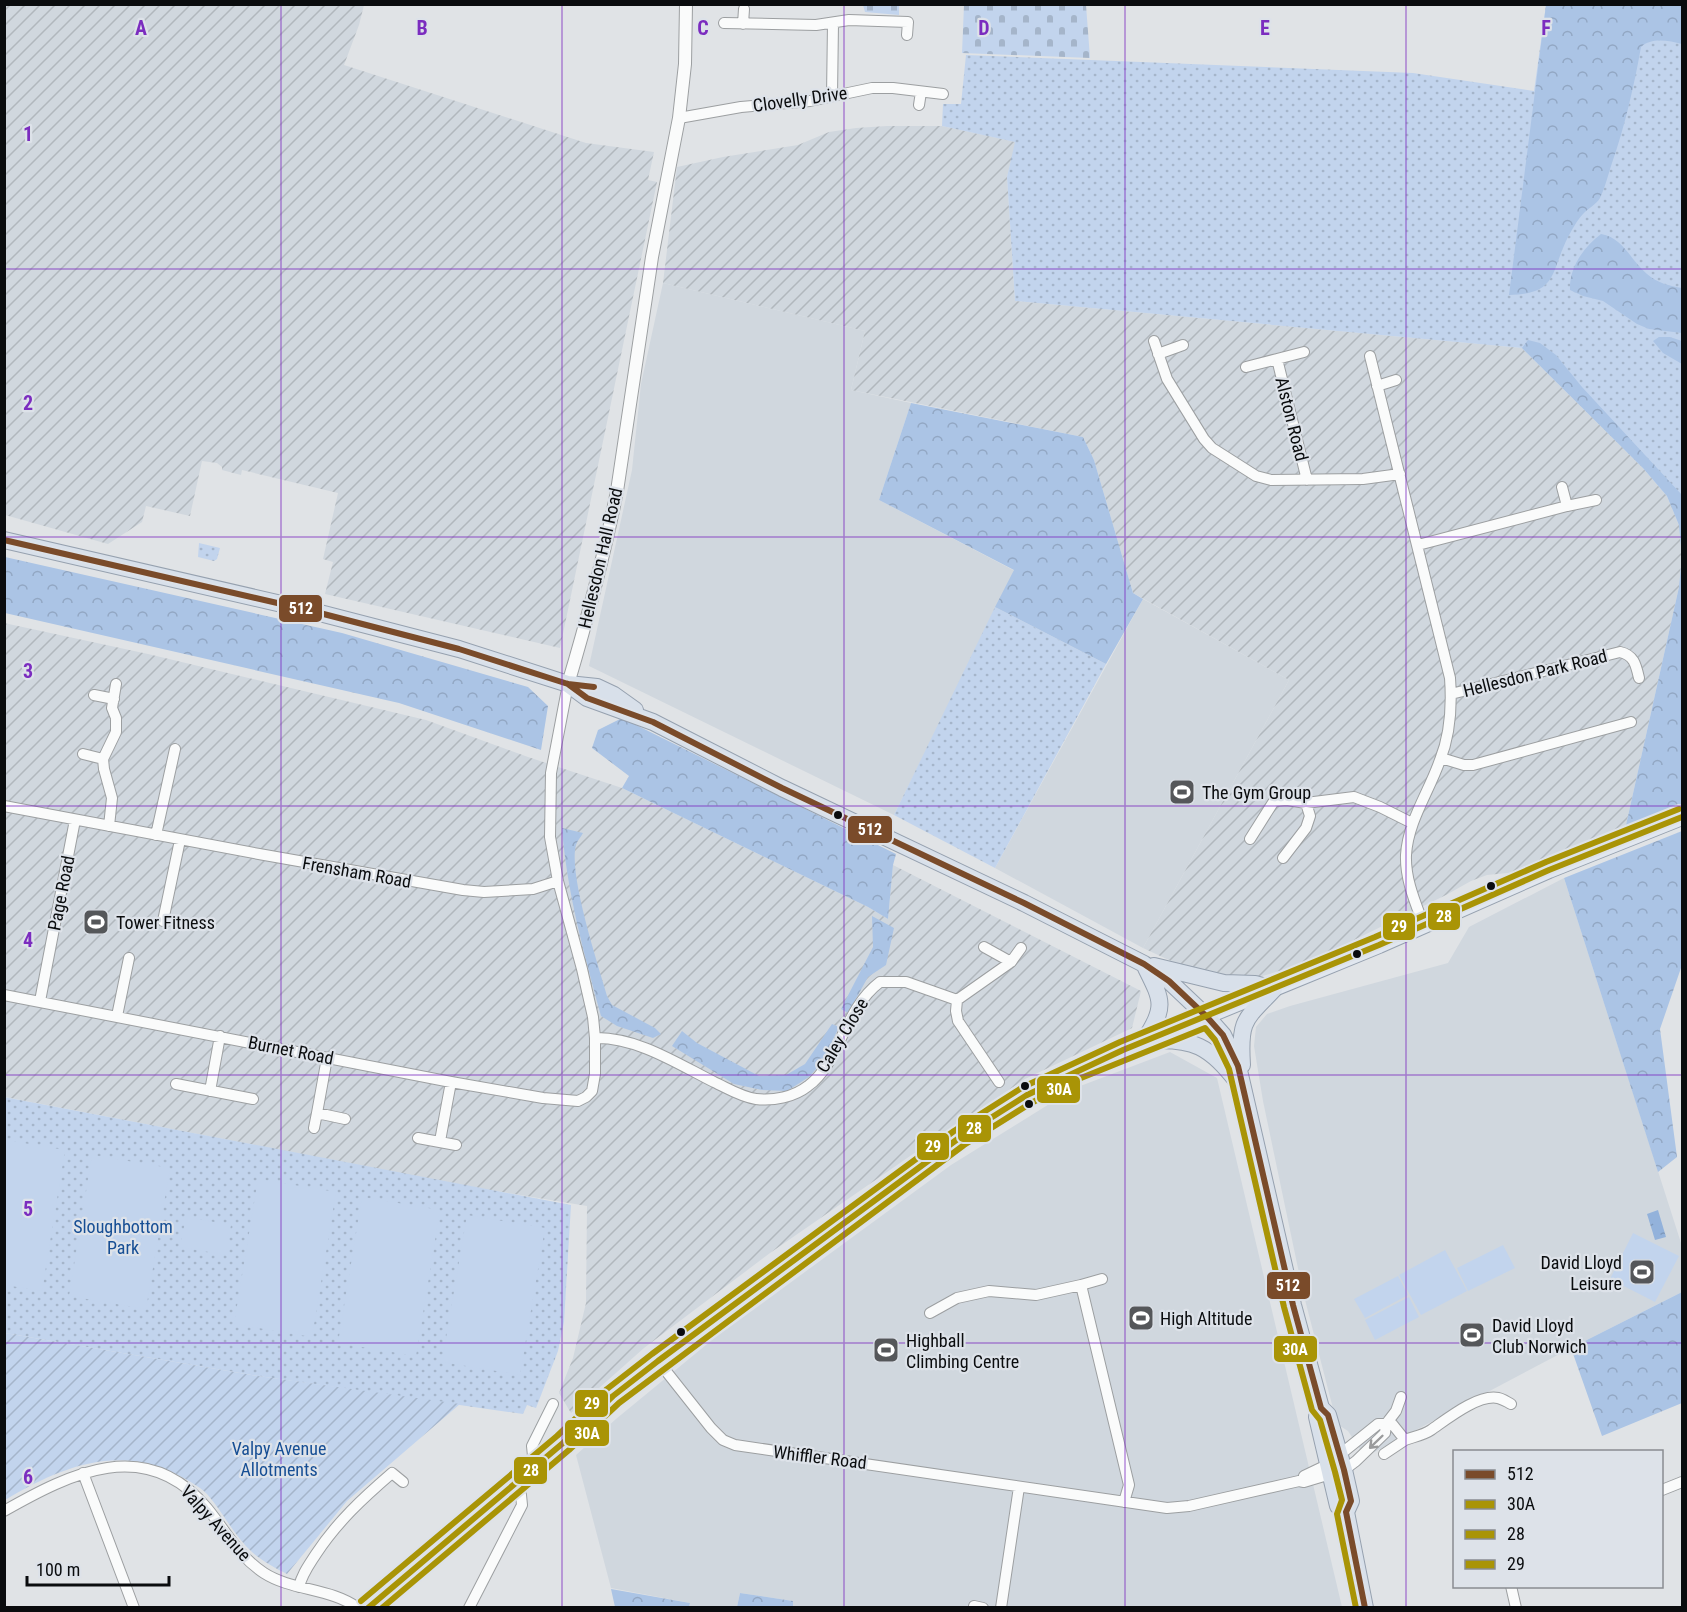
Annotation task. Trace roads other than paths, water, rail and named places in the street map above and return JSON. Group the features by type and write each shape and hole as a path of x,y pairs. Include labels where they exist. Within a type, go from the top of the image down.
{"highway":[{"path":"4,540 312,611 459,649 568,684 597,687 614,695 653,722 782,788 1024,903 1144,964 1169,981 1220,1032 1238,1066 1290,1294 1321,1408 1328,1414 1338,1506 1346,1512 1365,1608"},
{"path":"1144,964 1224,983 1255,984 1274,989 1248,1017 1243,1026 1241,1052 1244,1090"},
{"path":"1144,964 1161,999 1157,1021 1144,1041"},
{"path":"1144,1041 1171,1039 1201,1047 1224,1065 1244,1090"}],"main road":[{"path":"367,1608 539,1464 613,1396 658,1361 959,1138 1027,1095 1144,1041 1424,926 1549,870 1683,817"}],"street":[{"name":"Hellesdon Hall Road","path":"578,1101 592,1091 596,1038 589,995 558,881 550,837 550,794 555,747 568,684 610,528 652,257 680,118 685,64 686,4"},
{"path":"743,24 744,9"},
{"path":"724,24 833,23 908,17 907,35"},
{"path":"832,96 833,23"},
{"name":"Clovelly Drive","path":"680,118 741,107 810,101 872,88 943,94"},
{"path":"919,105 921,92"},
{"name":"Alston Road","path":"1154,341 1167,379 1204,439 1212,448 1256,476 1271,480 1307,480 1363,479 1400,474"},
{"path":"1158,354 1183,345"},
{"name":"Alston Road","path":"1246,367 1304,352"},
{"name":"Hellesdon Park Road","path":"1370,356 1448,669 1451,694 1446,740 1441,758 1412,824 1408,840 1406,870 1424,926"},
{"name":"Alston Road","path":"1277,359 1307,480"},
{"path":"1377,386 1396,380"},
{"path":"1562,487 1567,506"},
{"path":"1418,546 1596,500"},
{"name":"Hellesdon Park Road","path":"1451,694 1620,652 1628,654 1635,662 1639,678"},
{"path":"109,826 112,798 103,759 116,732 116,718 112,708 116,684"},
{"path":"94,695 114,699"},
{"path":"1441,758 1464,765 1473,765 1631,722"},
{"path":"156,835 170,796 176,749"},
{"path":"83,754 103,759"},
{"path":"1250,839 1274,801 1306,802 1354,797 1412,824"},
{"path":"1283,858 1306,828 1310,816 1306,802"},
{"name":"Frensham Road","path":"4,806 421,884 473,891 533,890 558,881"},
{"name":"Page Road","path":"40,1001 75,820"},
{"path":"163,921 180,840"},
{"path":"984,947 1011,962"},
{"path":"999,1083 958,1021 957,1000 1011,962 1021,948"},
{"path":"117,1016 129,958"},
{"name":"Caley Close","path":"596,1038 628,1043 662,1055 739,1094 755,1099 772,1100 789,1097 808,1087 822,1073 860,1001 879,982 906,982 957,1000"},
{"name":"Burnet Road","path":"4,995 451,1082 543,1098 578,1101"},
{"path":"210,1091 220,1036"},
{"path":"315,1128 327,1058"},
{"path":"440,1142 451,1082"},
{"path":"176,1084 253,1099"},
{"path":"317,1113 345,1119"},
{"path":"418,1138 456,1145"},
{"path":"930,1313 957,1298 989,1291 1036,1295 1102,1279"},
{"path":"1081,1285 1129,1485 1124,1502"},
{"name":"Whiffler Road","path":"658,1361 711,1428 723,1440 735,1445 1167,1508 1189,1506 1299,1481 1304,1482 1335,1466"},
{"path":"1335,1466 1385,1433 1401,1397"},
{"path":"1384,1454 1405,1440 1431,1430 1436,1424 1457,1412 1486,1399 1497,1398 1511,1404"},
{"path":"539,1464 533,1456 532,1446 553,1404"},
{"path":"1388,1422 1405,1440"},
{"path":"1335,1466 1378,1424 1388,1422"},
{"name":"Valpy Avenue","path":"4,1512 55,1484 95,1469 125,1466 170,1477 184,1485 207,1508 243,1557 265,1574 299,1587 344,1598 358,1608"},
{"path":"83,1473 134,1608"},
{"path":"299,1587 301,1578 327,1538 357,1503 392,1473 404,1482"},
{"path":"1663,1490 1683,1482"},
{"path":"469,1608 522,1505 521,1495 514,1484"},
{"path":"1001,1608 1018,1487"},
{"path":"1511,1588 1516,1608"}],"water":[{"path":"1658,1210 1666,1237 1655,1240 1647,1214"}],"place":[{"name":"The Gym Group","path":"1182,792"},
{"name":"Tower Fitness","path":"96,922"},
{"name":"David Lloyd Leisure","path":"1642,1272"},
{"name":"High Altitude","path":"1141,1318"},
{"name":"David Lloyd Club Norwich","path":"1472,1335"},
{"name":"Highball Climbing Centre","path":"886,1350"}],"park label":[{"name":"Sloughbottom Park","path":"123,1236"},
{"name":"Valpy Avenue Allotments","path":"279,1458"}]}
